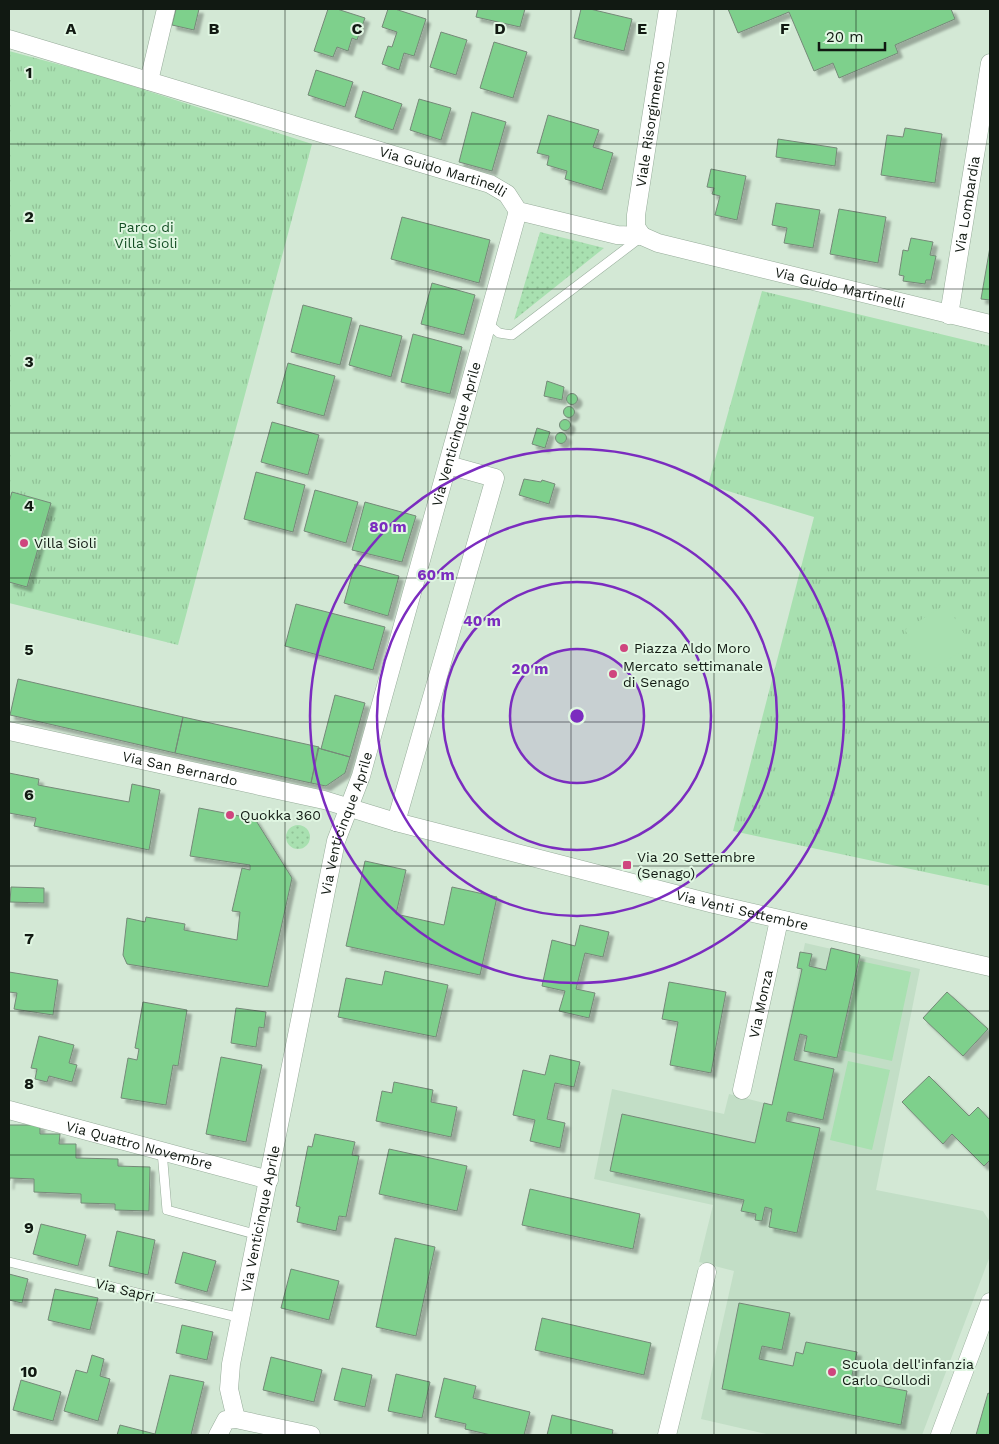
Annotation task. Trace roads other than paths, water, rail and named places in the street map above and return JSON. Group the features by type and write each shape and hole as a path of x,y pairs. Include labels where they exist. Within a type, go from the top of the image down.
{"street":[{"path":"149,81 166,9"},
{"name":"Viale Risorgimento","path":"642,236 636,227 636,215 668,9"},
{"name":"Via Guido Martinelli","path":"9,39 490,184 507,194 518,210 617,235 642,236 658,243 990,324"},
{"name":"Via Lombardia","path":"949,315 985,128 990,63"},
{"name":"Via Venticinque Aprile","path":"236,1419 229,1389 231,1364 269,1180 329,869 336,841 361,776 518,210"},
{"path":"396,822 494,478 448,465"},
{"name":"Via San Bernardo","path":"9,730 350,808"},
{"name":"Via Venti Settembre","path":"350,808 396,822 779,920 990,967"},
{"name":"Via Monza","path":"742,1090 779,920"},
{"name":"Via Quattro Novembre","path":"9,1110 269,1180"},
{"path":"667,1435 707,1272"},
{"path":"940,1435 990,1302"},
{"path":"218,1435 226,1420 236,1419 311,1435"}],"lane":[{"path":"487,323 499,333 512,335 642,236"},
{"path":"162,1151 167,1210 258,1235"},
{"name":"Via Sapri","path":"9,1262 241,1318"}],"place":[{"name":"Villa Sioli","path":"24,543"},
{"name":"Piazza Aldo Moro","path":"624,648"},
{"name":"Mercato settimanale di Senago","path":"613,674"},
{"name":"Quokka 360","path":"230,815"},
{"name":"Via 20 Settembre (Senago)","path":"627,865"},
{"name":"Scuola dell'infanzia Carlo Collodi","path":"832,1372"}],"park label":[{"name":"Parco di Villa Sioli","path":"146,236"}]}
